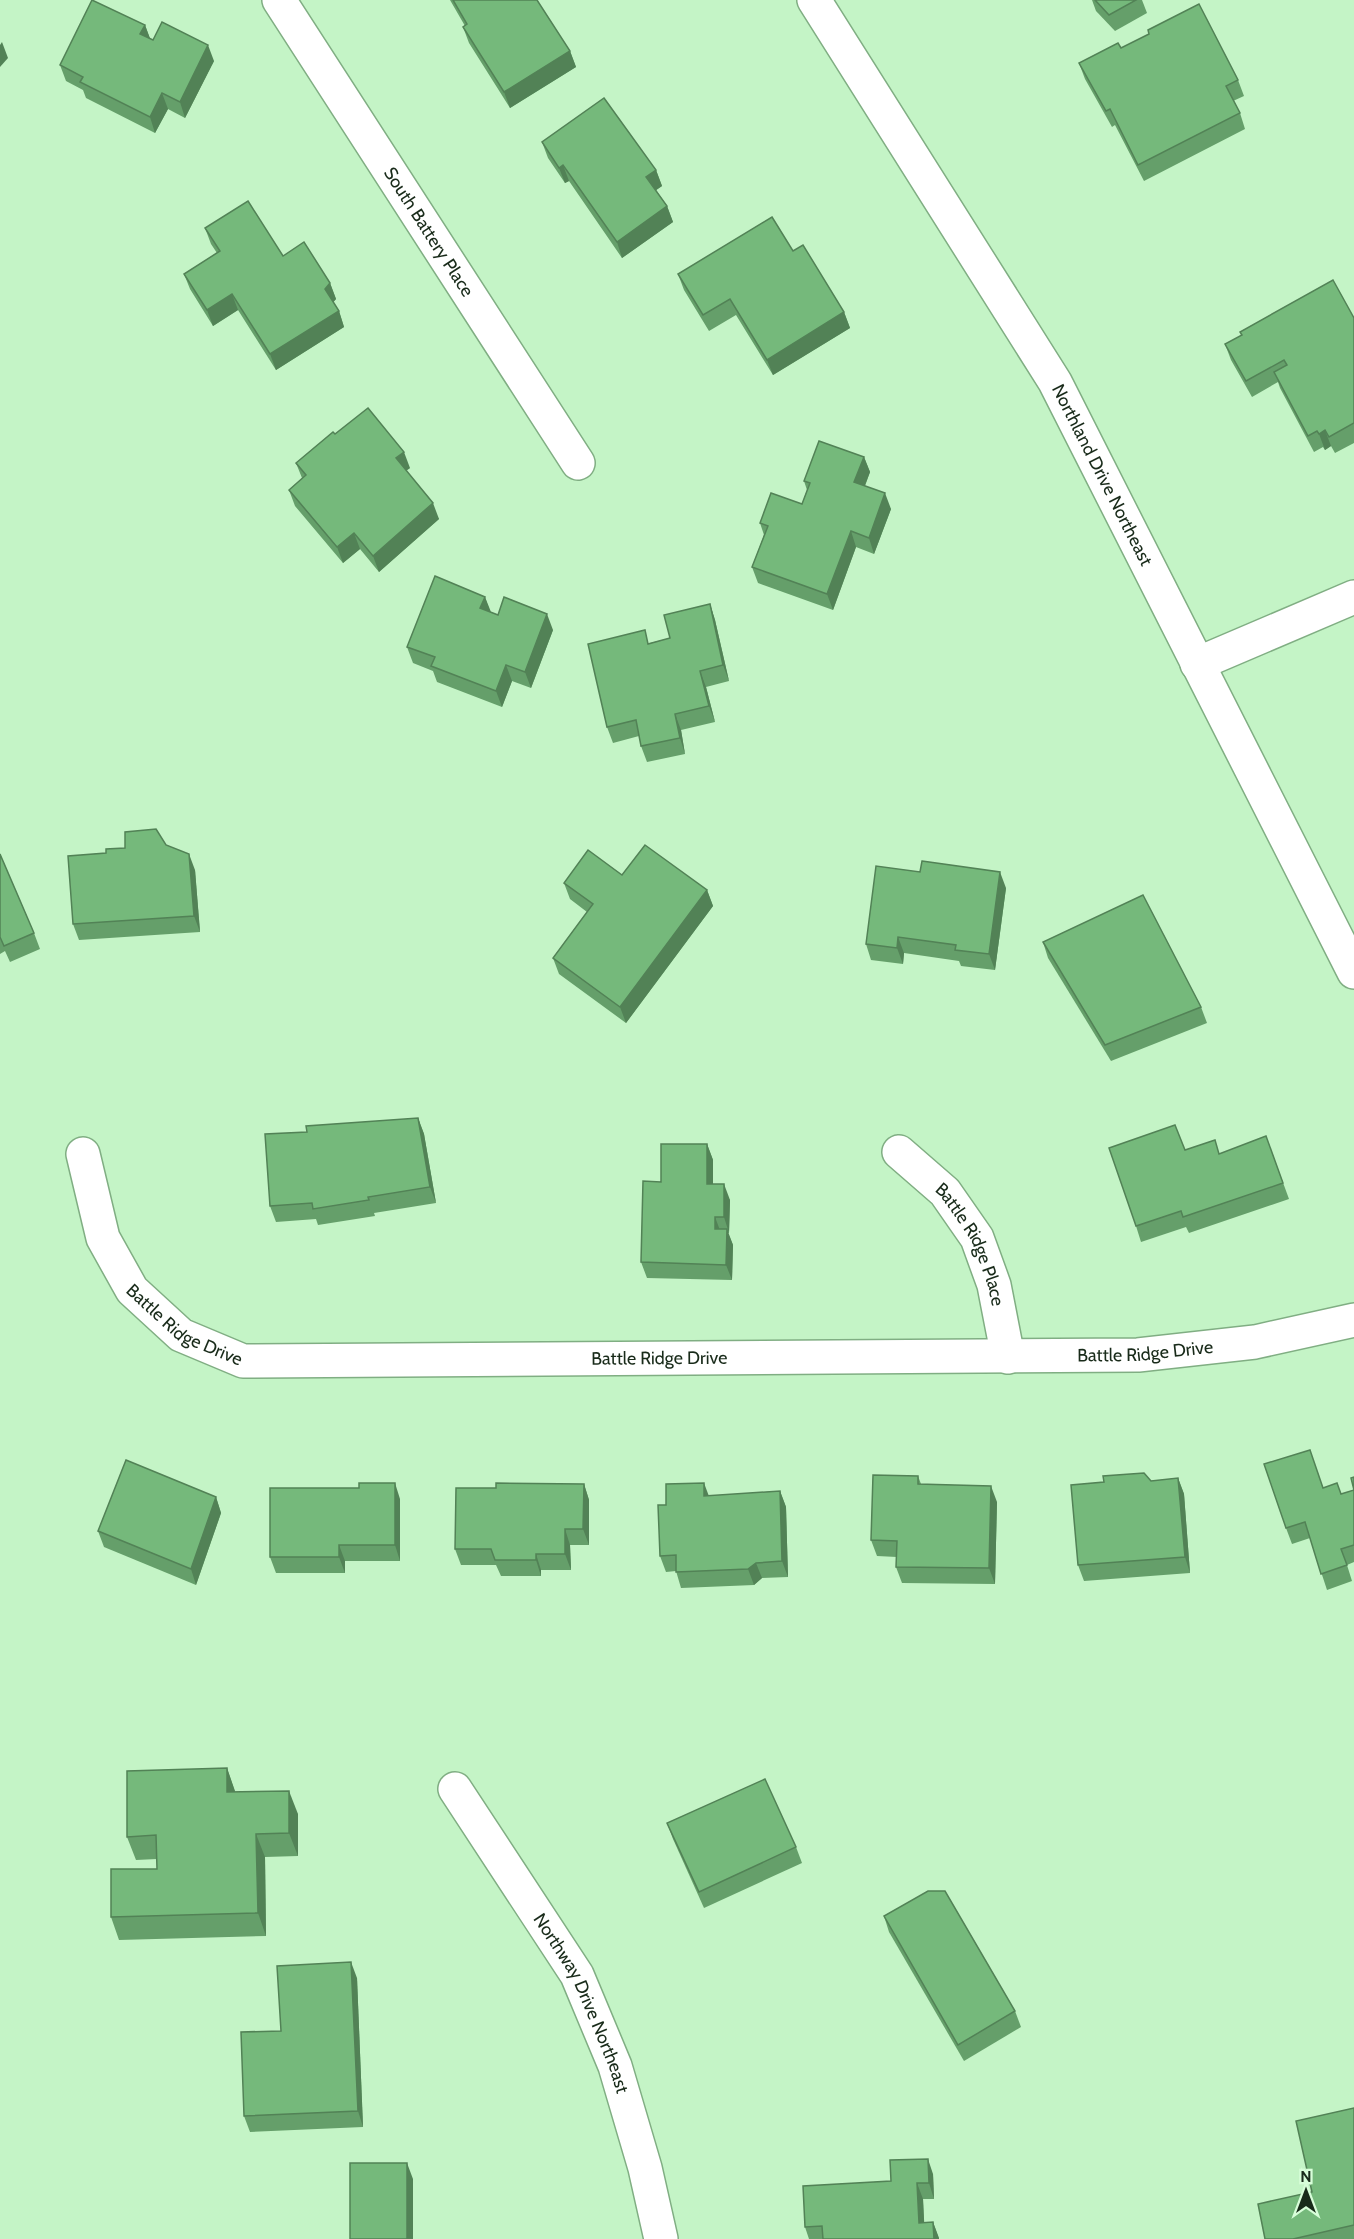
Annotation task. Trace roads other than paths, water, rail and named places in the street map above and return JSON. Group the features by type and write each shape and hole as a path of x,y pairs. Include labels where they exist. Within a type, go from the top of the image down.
{"street":[{"name":"South Battery Place","path":"279,0 578,463"},
{"name":"Northland Drive Northeast","path":"814,0 1055,382 1354,972"},
{"path":"1197,664 1354,597"},
{"name":"Battle Ridge Place","path":"899,1152 945,1192 977,1238 994,1285 1008,1357"},
{"name":"Battle Ridge Drive","path":"83,1154 103,1238 132,1290 181,1335 243,1361 1008,1357 1150,1354 1255,1342 1354,1320"},
{"name":"Northway Drive Northeast","path":"455,1789 577,1975 615,2066 645,2168 661,2239"}]}
